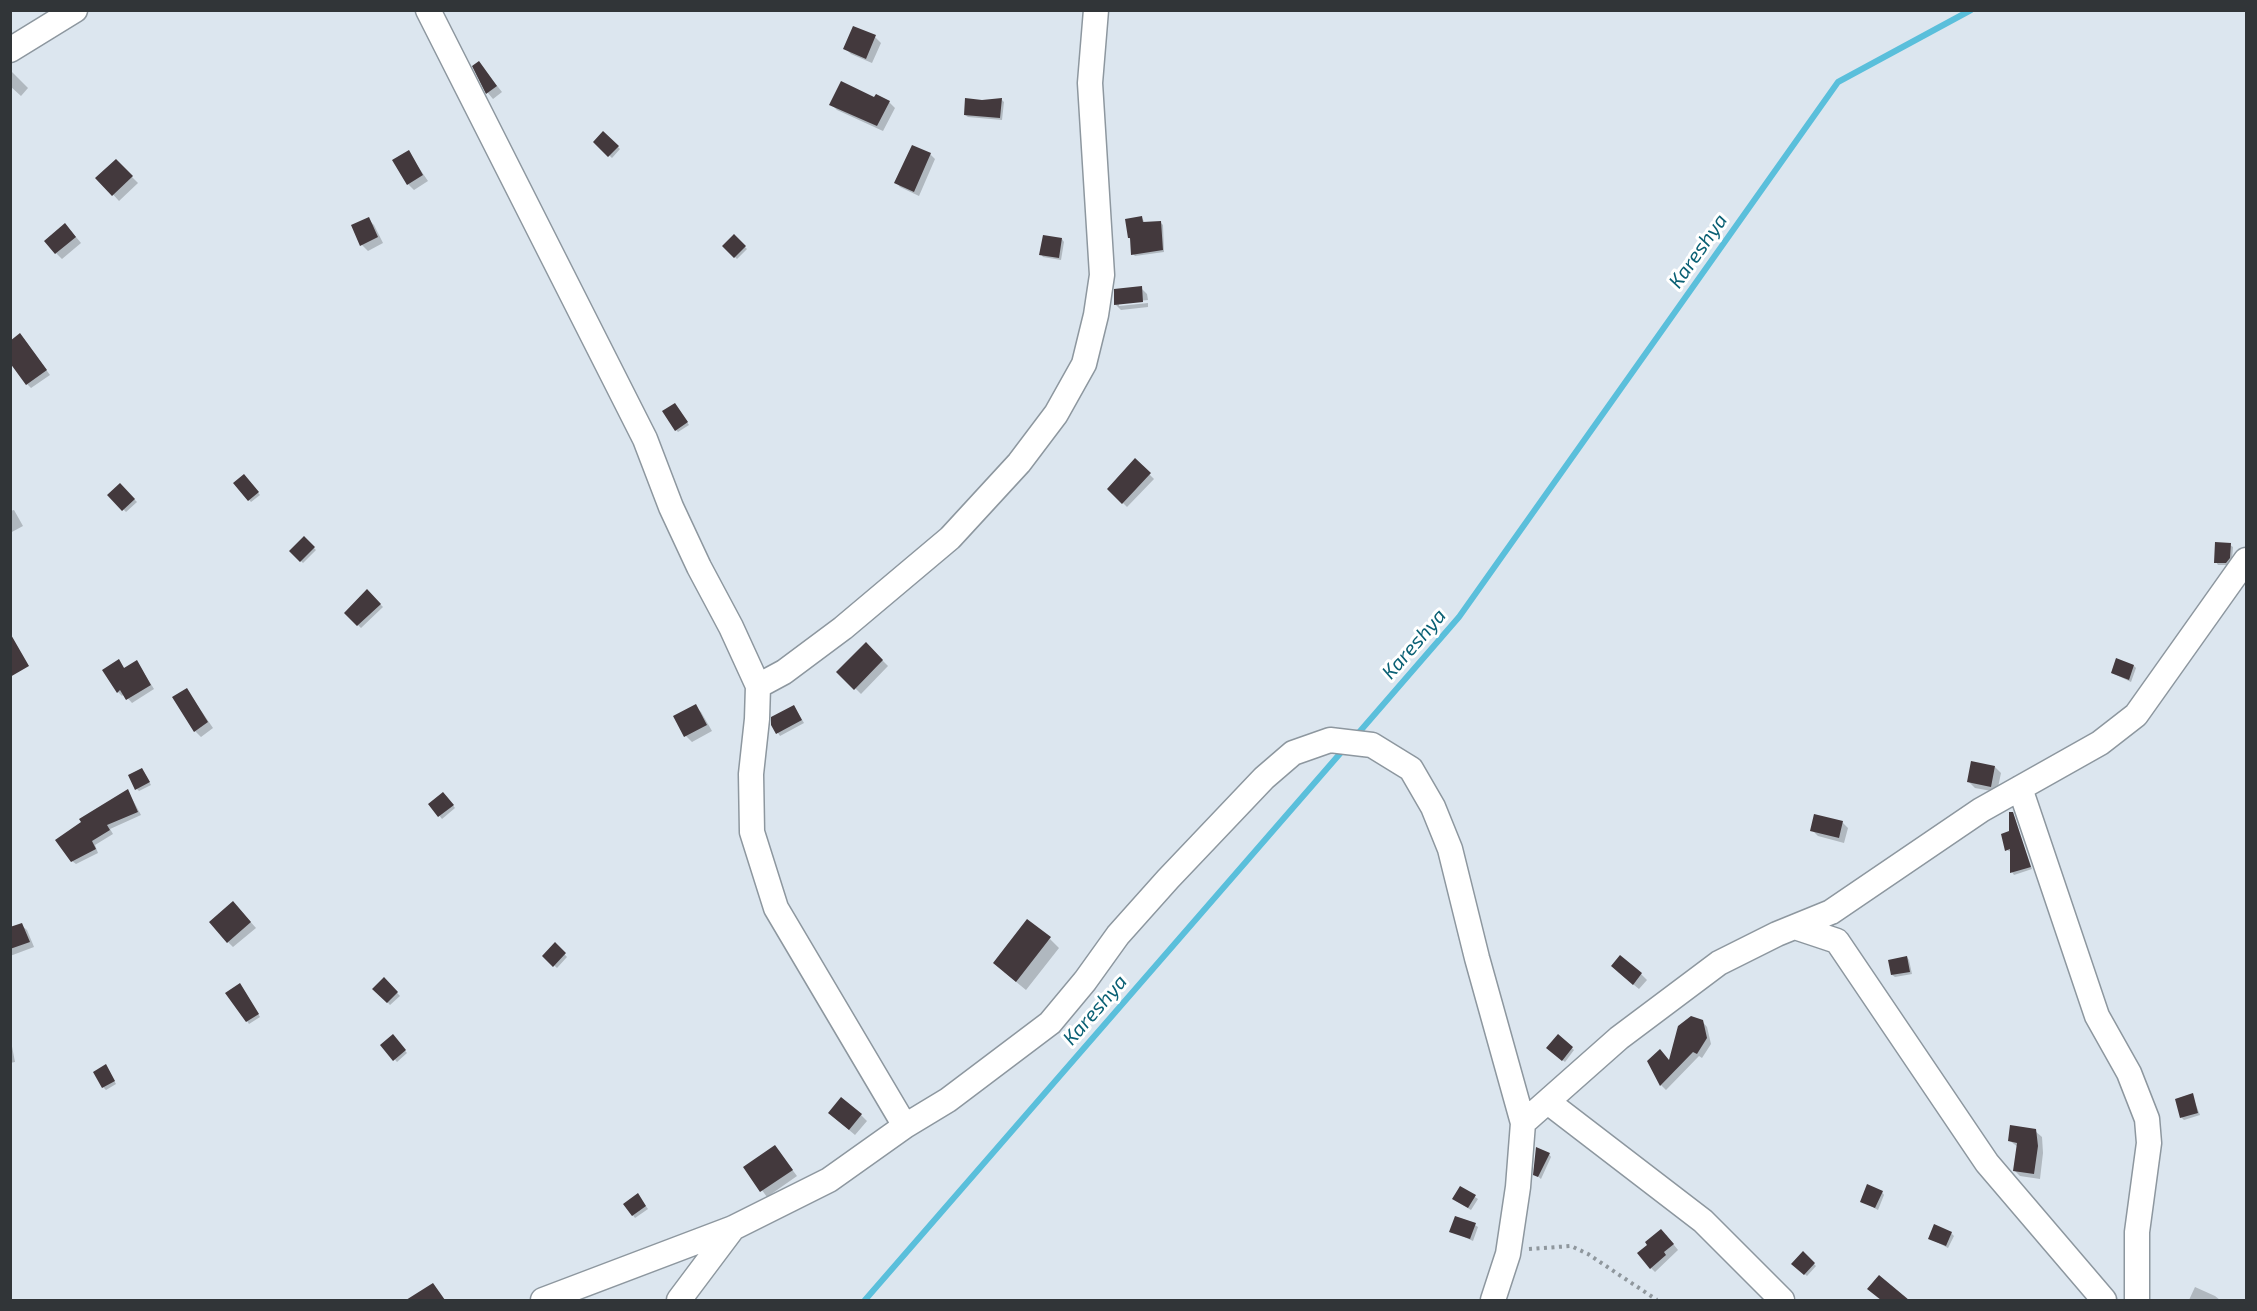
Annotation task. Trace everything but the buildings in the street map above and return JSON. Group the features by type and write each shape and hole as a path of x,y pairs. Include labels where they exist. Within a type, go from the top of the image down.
{"street":[{"path":"10,50 75,10"},
{"path":"428,10 645,439 671,507 758,686 751,774 752,832 765,879 776,908 791,935 816,973 905,1126"},
{"path":"758,686 784,672 815,649 950,538 1019,463 1056,414 1084,364 1096,315 1102,275 1090,83 1096,10"},
{"path":"1523,1123 1619,1038 1719,963 1831,912 1981,810 2100,743 2136,715 2247,560"},
{"path":"543,1300 733,1228 829,1180 905,1126 948,1100 1050,1023 1085,981 1118,935 1263,778 1293,753 1330,740 1372,745 1411,769 1433,807 1450,849 1477,958 1523,1123 1518,1187 1508,1254 1493,1300"},
{"path":"2020,788 2097,1016 2129,1073 2147,1119 2149,1143 2137,1232 2137,1300"},
{"path":"1795,927 1837,941 1987,1163 2104,1300"},
{"path":"1548,1102 1703,1221 1782,1300"},
{"path":"679,1300 733,1228"}],"path":[{"path":"1508,1254 1532,1248 1571,1246 1588,1254 1657,1300"}],"waterway":[{"name":"Kareshya","path":"1355,737 1459,617 1838,82 1971,10"},
{"name":"Kareshya","path":"865,1300 1344,749"}]}
